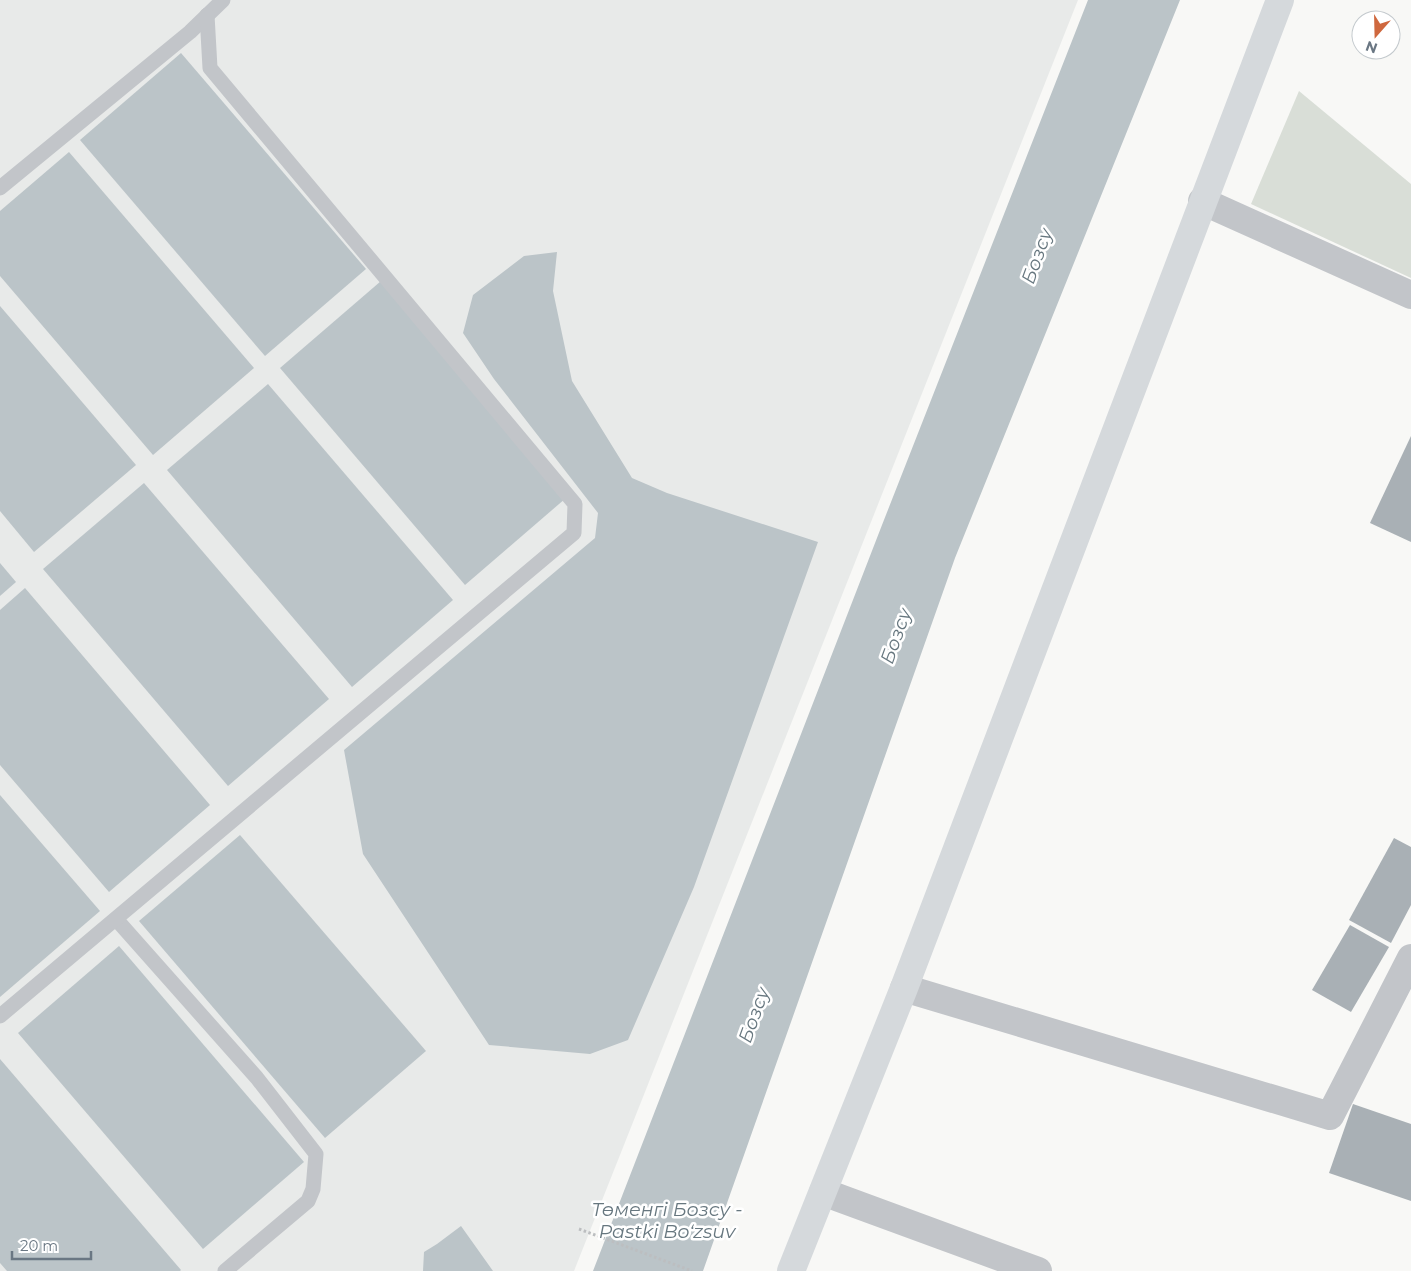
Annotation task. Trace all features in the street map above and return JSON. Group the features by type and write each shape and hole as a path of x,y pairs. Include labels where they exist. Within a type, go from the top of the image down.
{"main road":[{"path":"791,1271 904,988 1280,0"}],"street":[{"path":"1202,201 1411,295"},
{"path":"904,988 1330,1116 1411,958"},
{"path":"823,1192 1038,1271"}],"lane":[{"path":"0,188 190,32 223,0"},
{"path":"0,1016 574,533 575,504 210,68 207,15"},
{"path":"116,919 257,1078 316,1154 312,1189 308,1201 224,1271"}],"path":[{"path":"579,1229 692,1271"}],"shaded area":[{"path":"0,0 1078,0 574,1271 0,1271"},
{"path":"1299,91 1411,184 1411,278 1251,204"}],"water":[{"name":"Төменгі Бозсу - Pastki Boʻzsuv","path":"1088,0 1180,0 955,558 703,1271 593,1271 882,525"},
{"path":"181,53 366,269 265,356 80,140"},
{"path":"69,152 254,368 153,455 0,276 0,211"},
{"path":"557,252 553,291 572,381 632,478 667,493 818,542 694,887 628,1040 590,1054 489,1045 363,854 344,750 595,538 598,513 494,379 463,333 473,295 524,256"},
{"path":"381,281 566,498 465,585 280,368"},
{"path":"0,306 136,465 34,552 0,511"},
{"path":"268,384 453,600 352,687 167,470"},
{"path":"144,483 329,699 228,786 43,569"},
{"path":"0,563 16,582 0,596"},
{"path":"25,588 210,805 109,892 0,765 0,610"},
{"path":"0,795 100,911 0,997"},
{"path":"240,835 426,1051 325,1138 139,921"},
{"path":"119,946 304,1162 203,1249 18,1033"},
{"path":"0,1059 180,1271 7,1271 0,1263"},
{"path":"461,1226 493,1271 423,1271 424,1252"}],"building":[{"path":"1411,436 1411,542 1370,523"},
{"path":"1394,838 1411,847 1411,905 1391,943 1349,920"},
{"path":"1350,925 1389,947 1351,1012 1312,990"},
{"path":"1353,1104 1411,1124 1411,1201 1329,1173"}],"water label":[{"name":"Бозсу","path":"1037,256"},
{"name":"Бозсу","path":"896,636"},
{"name":"Бозсу","path":"754,1015"}]}
